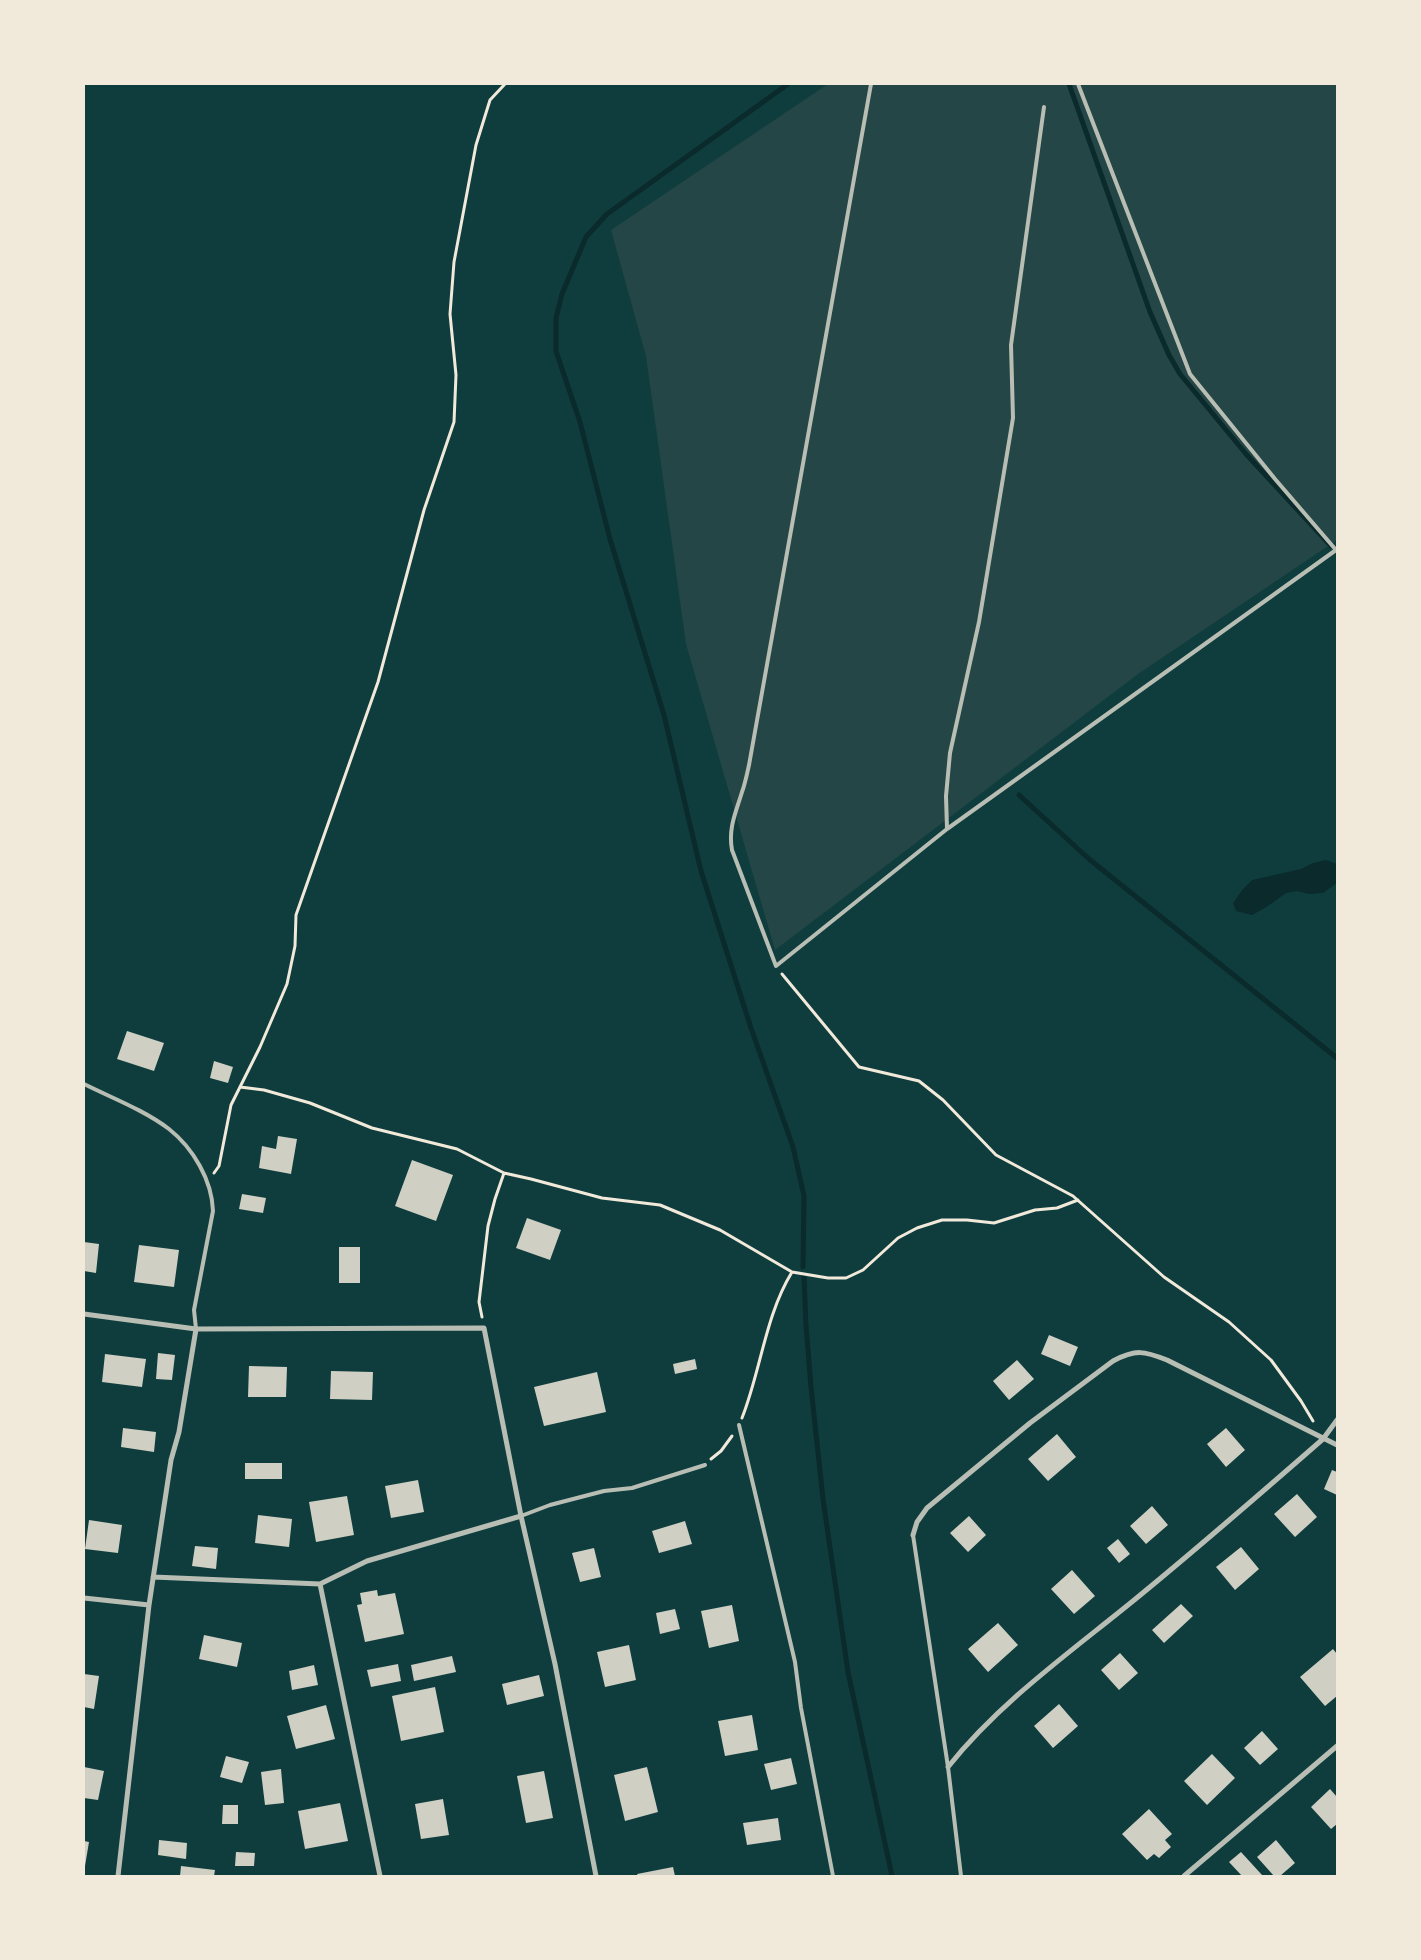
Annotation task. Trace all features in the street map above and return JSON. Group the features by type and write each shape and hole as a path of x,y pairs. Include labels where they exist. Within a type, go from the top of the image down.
{"street":[{"path":"84,1314 196,1329 484,1328 521,1516 555,1664 596,1876"},
{"path":"118,1876 149,1605 170,1460 179,1432 196,1329"},
{"path":"913,1535 917,1522 927,1508 1030,1422 1113,1361 1126,1354 1138,1351 1167,1360 1337,1445"},
{"path":"948,1767 967,1743 1015,1697 1183,1560 1323,1439 1337,1420"},
{"path":"153,1577 320,1584 367,1561 521,1516"},
{"path":"320,1584 380,1876"},
{"path":"84,1598 149,1605"},
{"path":"1184,1876 1337,1746"}],"lane":[{"path":"871,84 749,765 733,818 730,838 732,850 776,966 947,829 1336,550 1275,479 1190,374 1078,84"},
{"path":"947,829 946,796 950,753 979,622 1013,418 1011,345 1044,107"},
{"path":"84,1084 138,1111 169,1130 195,1157 208,1182 212,1196 213,1211 194,1310 196,1329"},
{"path":"739,1425 795,1662 801,1708 833,1876"},
{"path":"521,1516 550,1505 604,1491 632,1488 705,1465"},
{"path":"913,1535 948,1767 961,1876"}],"path":[{"path":"208,1182 219,1166 231,1106 287,984 295,946 296,915 378,682 424,510 454,422 456,375 450,314 454,262 476,145 490,100 504,84"},
{"path":"776,966 860,1067 919,1081 943,1100 996,1155 1073,1196 1164,1277 1229,1322 1271,1360 1301,1401 1323,1439"},
{"path":"240,1086 264,1090 310,1103 372,1128 457,1149 504,1173 531,1178 602,1198 660,1205 720,1230 792,1272 828,1278 846,1278 863,1270 898,1238 917,1228 942,1220 994,1223 1035,1210 1057,1208 1078,1200"},
{"path":"484,1328 479,1302 488,1226 504,1173"},
{"path":"705,1465 722,1451 739,1425 752,1393 772,1315 783,1286 792,1272"}],"shaded area":[{"path":"828,84 1337,84 1337,540 1138,674 775,950 686,644 646,356 611,230"},
{"path":"1326,860 1337,864 1337,883 1323,893 1309,894 1297,891 1286,893 1252,915 1236,911 1233,903 1252,880 1301,869 1313,863"}],"building":[{"path":"127,1031 164,1043 154,1071 117,1059"},
{"path":"214,1061 233,1067 228,1083 210,1078"},
{"path":"278,1136 297,1139 291,1174 259,1168 262,1146 276,1149"},
{"path":"412,1160 453,1175 436,1221 395,1206"},
{"path":"242,1194 266,1198 263,1213 239,1209"},
{"path":"527,1218 561,1230 550,1260 516,1248"},
{"path":"84,1242 99,1244 96,1273 84,1271"},
{"path":"139,1245 179,1250 174,1287 134,1282"},
{"path":"339,1247 360,1247 360,1283 339,1283"},
{"path":"1049,1335 1078,1347 1070,1366 1041,1354"},
{"path":"158,1353 175,1355 172,1380 156,1379"},
{"path":"105,1354 146,1359 142,1387 102,1382"},
{"path":"695,1359 697,1369 675,1374 673,1364"},
{"path":"1017,1360 1034,1379 1009,1400 993,1381"},
{"path":"249,1366 287,1367 286,1397 248,1397"},
{"path":"331,1371 373,1372 372,1400 330,1399"},
{"path":"597,1372 606,1412 544,1426 534,1387"},
{"path":"123,1428 156,1432 154,1452 121,1447"},
{"path":"1226,1428 1245,1450 1226,1467 1207,1444"},
{"path":"1057,1434 1076,1457 1048,1481 1028,1459"},
{"path":"245,1463 282,1463 282,1479 245,1479"},
{"path":"1332,1470 1337,1472 1337,1495 1324,1489"},
{"path":"418,1480 424,1512 391,1518 385,1486"},
{"path":"1297,1494 1317,1517 1295,1537 1274,1514"},
{"path":"347,1496 354,1535 316,1542 309,1502"},
{"path":"1152,1506 1168,1525 1146,1544 1130,1526"},
{"path":"258,1515 292,1519 289,1547 255,1543"},
{"path":"969,1516 986,1535 968,1552 950,1533"},
{"path":"89,1520 122,1525 118,1553 85,1549"},
{"path":"685,1521 692,1544 659,1553 652,1531"},
{"path":"1118,1539 1130,1554 1119,1563 1107,1548"},
{"path":"195,1546 218,1548 216,1569 192,1566"},
{"path":"1241,1547 1259,1569 1235,1590 1216,1567"},
{"path":"594,1548 601,1577 580,1582 572,1553"},
{"path":"1072,1570 1095,1596 1074,1614 1051,1589"},
{"path":"377,1590 378,1596 395,1593 404,1634 365,1642 357,1605 362,1604 360,1593"},
{"path":"1181,1604 1193,1616 1164,1643 1152,1630"},
{"path":"732,1605 739,1641 709,1648 701,1611"},
{"path":"675,1609 680,1629 660,1634 656,1613"},
{"path":"998,1623 1018,1645 988,1672 968,1649"},
{"path":"204,1635 242,1643 237,1667 199,1659"},
{"path":"629,1645 636,1680 605,1687 597,1652"},
{"path":"1333,1649 1337,1654 1337,1696 1325,1706 1300,1677"},
{"path":"1120,1653 1138,1673 1119,1690 1101,1670"},
{"path":"452,1656 456,1672 414,1681 411,1665"},
{"path":"398,1664 401,1681 371,1687 367,1670"},
{"path":"314,1665 318,1685 292,1690 289,1671"},
{"path":"84,1674 99,1676 94,1709 84,1707"},
{"path":"539,1675 544,1696 507,1705 502,1684"},
{"path":"435,1687 444,1732 401,1741 392,1696"},
{"path":"1059,1704 1078,1726 1053,1748 1034,1726"},
{"path":"326,1705 335,1739 296,1749 287,1716"},
{"path":"752,1715 758,1750 725,1756 718,1721"},
{"path":"1262,1731 1278,1749 1260,1765 1244,1748"},
{"path":"1212,1754 1235,1778 1207,1805 1184,1781"},
{"path":"226,1756 249,1762 242,1783 220,1777"},
{"path":"791,1758 797,1784 771,1790 764,1764"},
{"path":"84,1767 104,1771 98,1800 84,1798"},
{"path":"647,1767 658,1812 625,1821 614,1775"},
{"path":"281,1769 284,1803 265,1805 261,1772"},
{"path":"544,1771 553,1818 526,1823 517,1776"},
{"path":"1330,1789 1337,1797 1337,1824 1331,1829 1311,1807"},
{"path":"443,1799 449,1835 421,1839 415,1804"},
{"path":"340,1803 348,1841 305,1849 298,1811"},
{"path":"223,1805 238,1805 238,1824 222,1824"},
{"path":"1149,1809 1172,1834 1165,1840 1171,1847 1159,1858 1154,1854 1147,1860 1122,1834"},
{"path":"778,1818 781,1840 747,1845 743,1823"},
{"path":"159,1840 187,1843 186,1859 158,1855"},
{"path":"1276,1840 1295,1863 1280,1876 1274,1876 1257,1857"},
{"path":"84,1841 89,1842 85,1866 84,1866"},
{"path":"236,1852 255,1853 254,1866 235,1866"},
{"path":"1241,1852 1261,1876 1242,1876 1229,1862"},
{"path":"181,1866 215,1870 214,1876 180,1876"},
{"path":"673,1867 675,1876 638,1876 637,1874"}],"waterway":[{"path":"788,84 607,214 586,237 562,294 556,318 556,351 580,422 610,539 664,715 701,871 751,1028 793,1147 804,1196 803,1267"},
{"path":"1069,84 1150,312 1169,355 1180,374 1246,454 1331,546"},
{"path":"1019,795 1089,859 1337,1058"},
{"path":"804,1277 811,1387 823,1499 848,1672 892,1876"}]}
